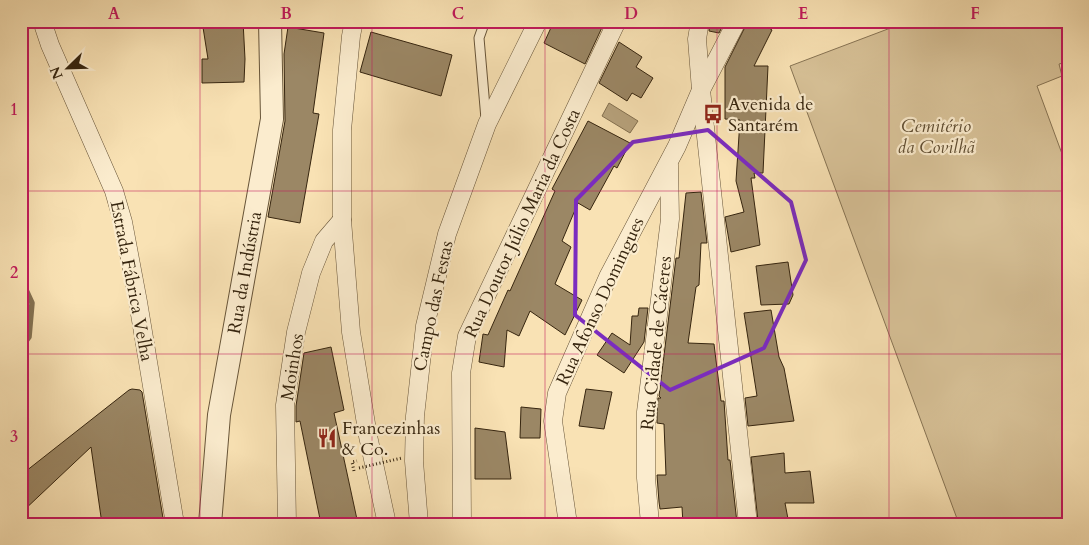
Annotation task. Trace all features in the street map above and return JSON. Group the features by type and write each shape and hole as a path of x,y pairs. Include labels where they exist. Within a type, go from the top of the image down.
{"street":[{"name":"Estrada Fábrica Velha","path":"42,21 54,53 114,190 123,222 175,524"},
{"name":"Rua da Indústria","path":"210,524 219,415 272,119 270,21"},
{"path":"354,21 342,130 342,220 351,332 368,436 387,524"},
{"name":"Campo das Festas","path":"419,524 414,461 415,416 425,326 447,234 487,124 538,21"},
{"name":"Rua Doutor Júlio Maria da Costa","path":"462,524 461,373 467,336 617,21"},
{"path":"700,21 697,39 700,90 748,524"},
{"path":"700,90 737,21"},
{"name":"Rua Afonso Domingues","path":"568,524 553,421 557,393 608,277 677,146 700,90"},
{"name":"Rua Cidade de Cáceres","path":"650,524 646,478 646,412 670,219 669,162"},
{"name":"Moinhos","path":"286,524 285,405 296,332 311,273 324,241 342,220"}],"lane":[{"path":"485,21 479,38 487,124"}],"path":[{"path":"359,468 402,458"}],"highlighted area":[{"path":"708,130 791,202 806,260 764,348 670,390 575,315 576,200 633,142"}],"green space":[{"name":"Cemitério da Covilhã","path":"909,21 1068,21 1068,62 1059,64 1062,76 1037,86 1068,170 1068,524 959,524 790,66"}],"shaded area":[{"path":"609,103 638,121 630,133 602,116"}],"building":[{"path":"202,21 243,21 244,82 202,83 202,59 208,59"},
{"path":"554,21 605,21 585,64 544,43"},
{"path":"710,21 725,21 719,33 709,31"},
{"path":"748,21 759,21 772,30 754,66 768,66 763,173 754,173 755,178 751,178 760,245 731,252 725,217 744,212 736,181 740,120 725,119 725,67"},
{"path":"288,27 324,33 313,113 319,114 300,223 268,217 285,121 284,54"},
{"path":"371,32 452,55 441,96 360,72"},
{"path":"619,42 642,57 636,67 653,78 641,98 632,93 627,101 599,83"},
{"path":"588,121 630,143 617,168 614,166 590,210 578,203 562,241 571,247 555,284 582,300 565,335 530,311 519,336 507,330 504,367 479,362 483,334 488,335 508,290 510,291 555,191 552,189"},
{"path":"701,192 707,243 701,243 699,285 696,287 688,343 714,344 721,401 724,401 728,460 730,460 737,523 734,524 683,524 682,507 660,509 659,502 657,475 666,475 664,424 657,423 658,398 661,398 659,396 676,258 679,258 686,193"},
{"path":"788,262 793,295 789,304 761,305 756,266"},
{"path":"639,308 648,308 644,342 624,373 597,355 612,333 630,345 632,316 638,316"},
{"path":"771,310 779,357 784,368 794,421 748,426 745,398 757,396 744,313"},
{"path":"331,347 344,410 334,413 358,524 321,524 300,421 296,422 296,406 304,353"},
{"path":"132,389 142,392 164,524 102,524 91,447 21,513 21,475"},
{"path":"586,389 612,392 604,429 579,426"},
{"path":"521,407 541,409 540,438 520,438"},
{"path":"475,428 505,432 511,479 475,479"},
{"path":"784,453 785,473 810,471 814,503 785,503 788,519 770,524 761,524 758,521 751,457"}],"waterway":[{"path":"21,279 32,303 29,337 21,348"}],"place":[{"name":"Avenida de Santarém","path":"713,114"},
{"name":"Francezinhas & Co.","path":"327,438"}]}
